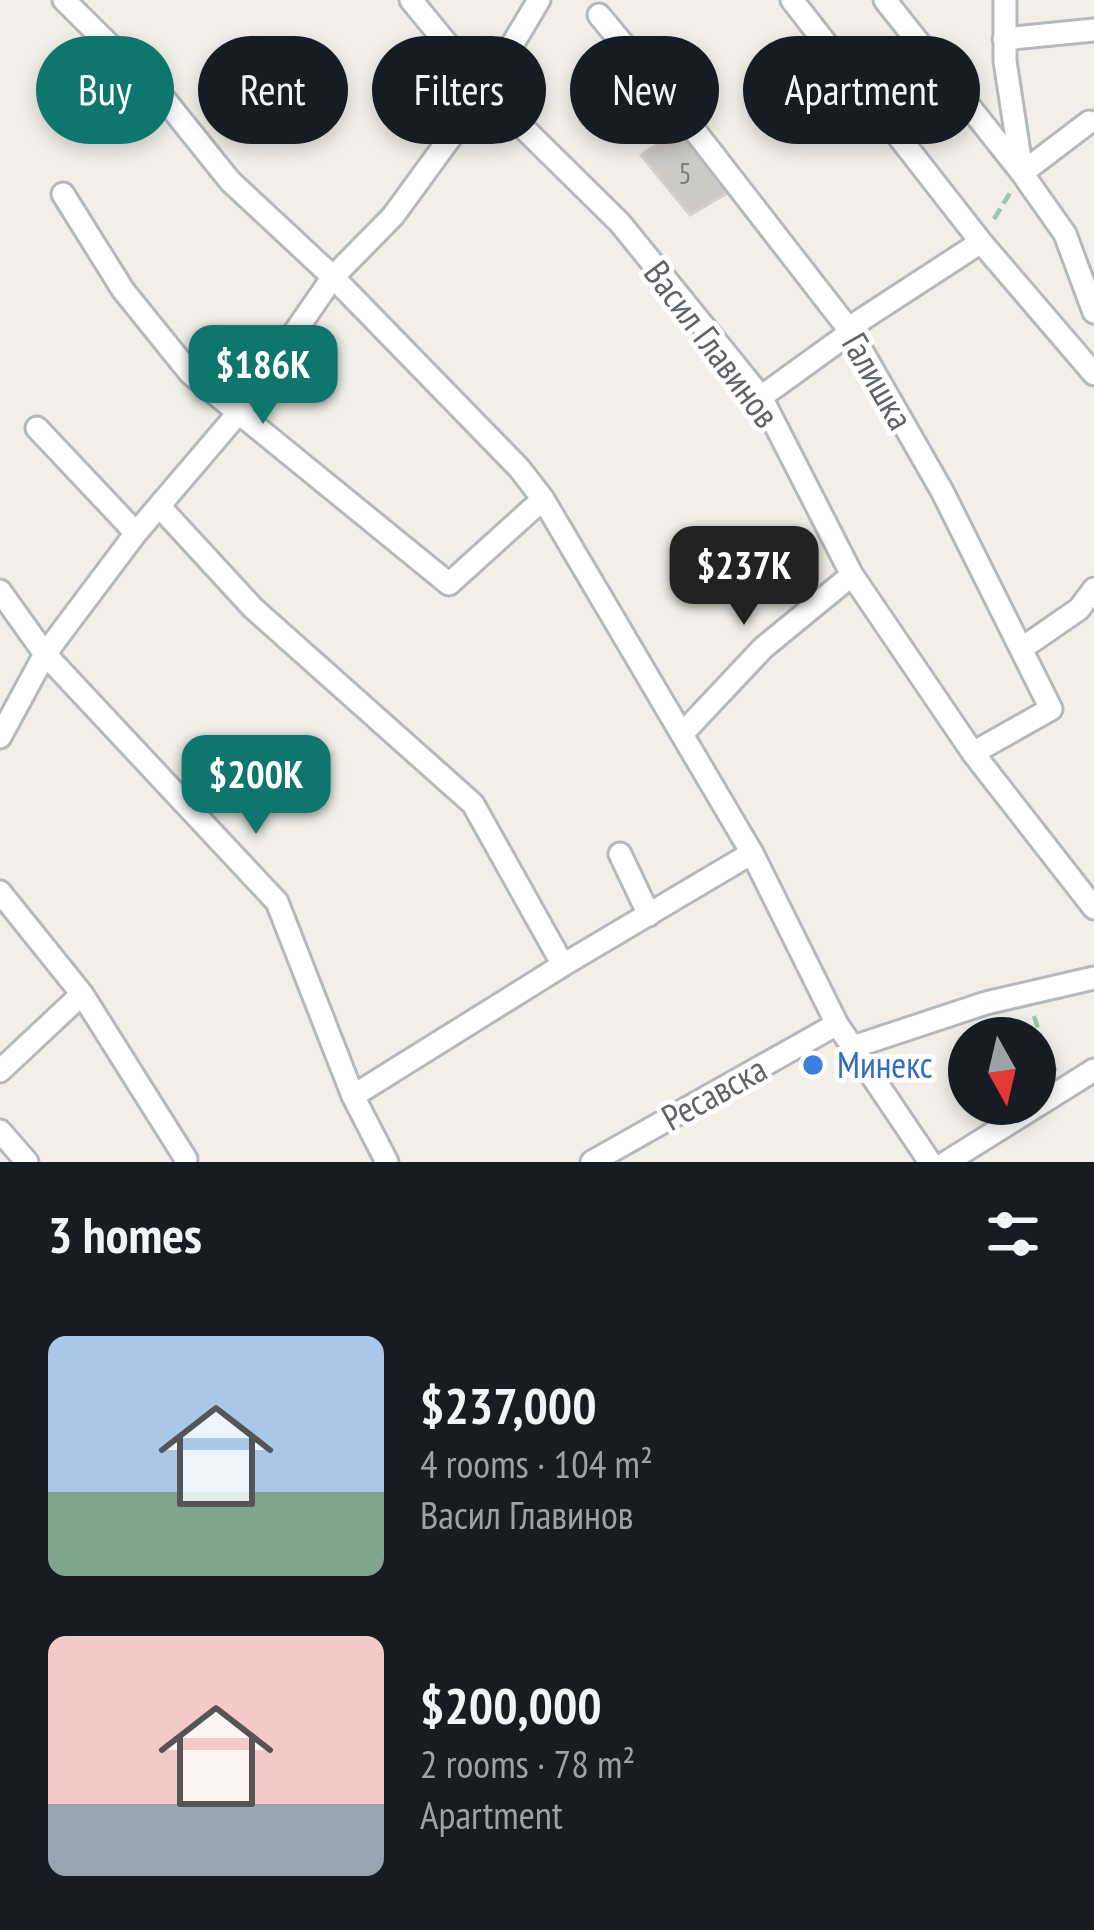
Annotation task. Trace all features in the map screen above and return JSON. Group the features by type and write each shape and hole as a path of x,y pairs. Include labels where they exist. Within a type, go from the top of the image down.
{"street":[{"path":"64,0 165,100 230,182 333,277 519,468 543,499 752,853 837,1024 930,1162"},
{"name":"Васил Главинов","path":"411,0 441,36"},
{"path":"517,36 538,0"},
{"path":"792,0 981,242 1094,374"},
{"path":"885,0 1022,172 1065,234 1094,312"},
{"path":"1005,0 1004,39 1022,172"},
{"name":"Галишка","path":"598,16 691,126 851,332 942,491 1051,710 973,753"},
{"path":"1004,39 1094,30"},
{"path":"1022,172 1089,122"},
{"path":"0,737 45,654 136,533 240,411 333,277 393,216 446,144"},
{"name":"Васил Главинов","path":"540,144 620,223 760,397 853,575 973,753 1094,908"},
{"path":"63,194 123,290 190,373 448,584 543,499"},
{"path":"760,397 851,332 855,324 981,242"},
{"path":"37,428 136,533"},
{"path":"160,507 253,608 473,804 563,965"},
{"path":"683,733 764,648 853,575"},
{"path":"1021,650 1079,609 1094,589"},
{"path":"0,591 45,654 277,902 352,1096 386,1162"},
{"path":"352,1096 752,853"},
{"path":"620,854 650,915"},
{"path":"0,892 82,994 186,1159"},
{"path":"853,1047 986,1003 1094,978"},
{"path":"0,1071 82,994"},
{"name":"Ресавска","path":"592,1162 837,1024"},
{"path":"947,1162 1094,1070"},
{"path":"0,1131 27,1162"}],"path":[{"path":"981,242 1022,172"},
{"path":"1033,1012 1048,1060 1066,1086"}],"building":[{"path":"658,144 691,144 727,193 690,215 641,155"}],"place":[{"name":"Минекс","path":"813,1065"}]}
